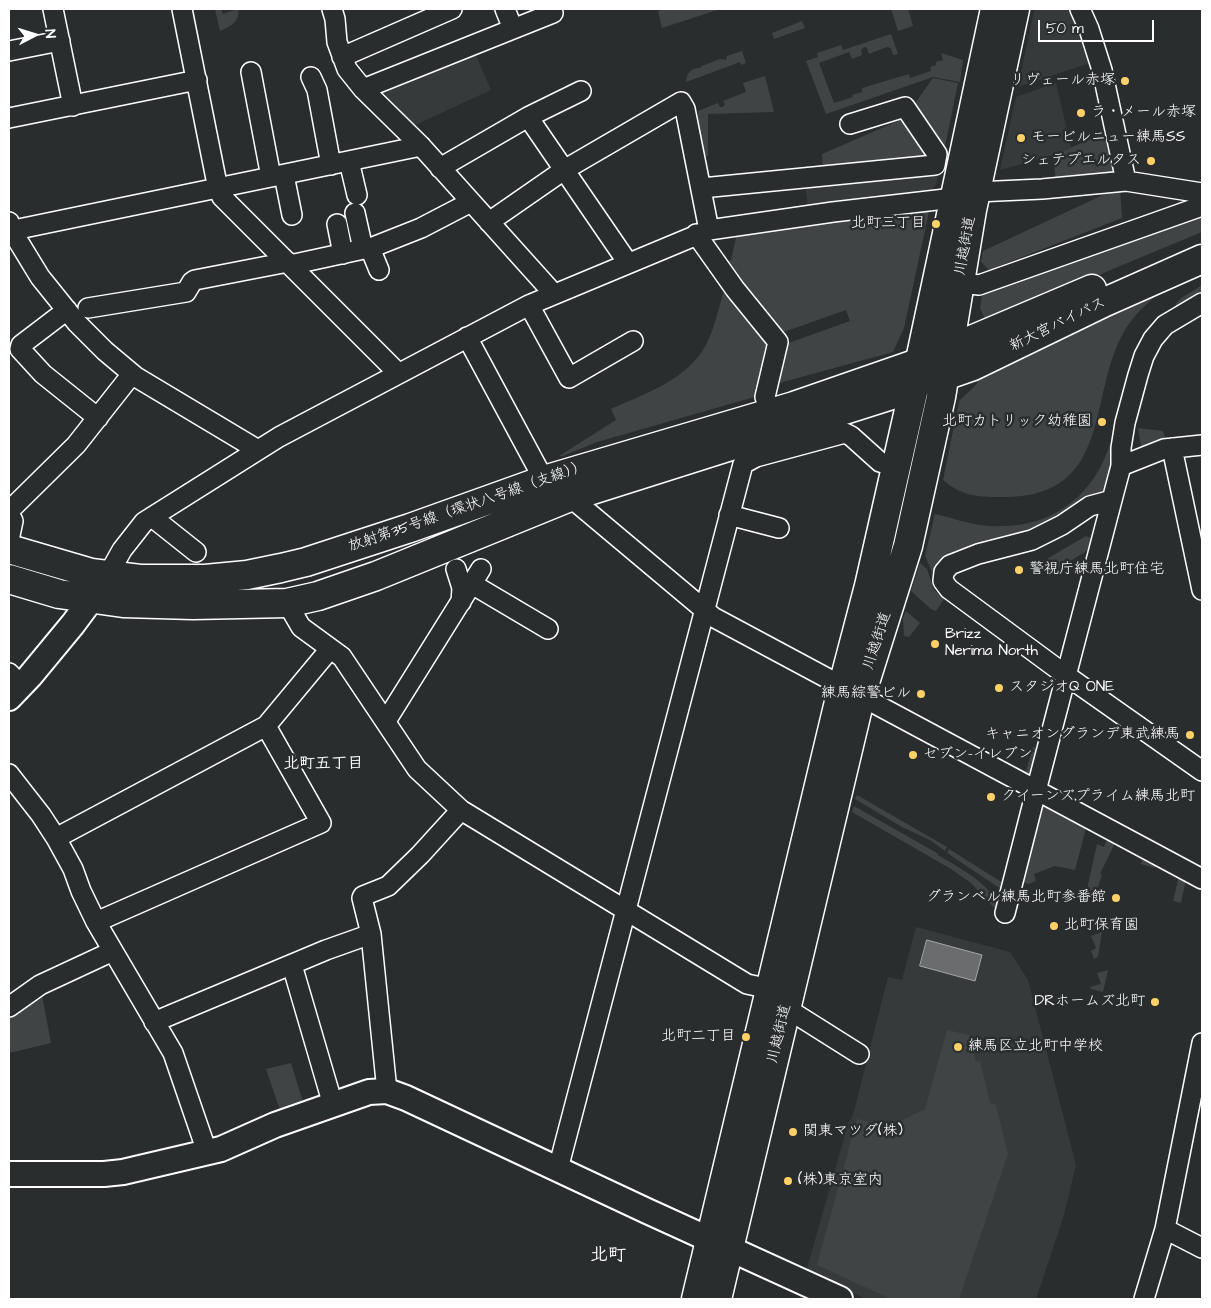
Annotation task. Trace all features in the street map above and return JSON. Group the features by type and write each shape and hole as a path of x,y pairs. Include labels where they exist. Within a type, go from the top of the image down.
{"main road":[{"name":"川越街道","path":"852,690 908,546 941,397 960,283 965,195 995,9"},
{"name":"川越街道","path":"696,1299 719,1243 852,690 869,586 916,375 1015,9"},
{"name":"新大宮バイパス","path":"916,375 1202,241"},
{"name":"新大宮バイパス","path":"947,362 973,366 1105,302 1202,259"},
{"name":"放射第35号線（環状八号線（支線））","path":"9,548 62,566 90,573 140,579 205,579 247,575 306,562 410,528 544,480 770,413 916,375"},
{"name":"放射第35号線（環状八号線（支線））","path":"9,579 59,594 123,603 193,605 287,603 318,596 376,576 570,497 916,375"},
{"name":"川越街道","path":"717,1299 719,1243"}],"street":[{"path":"53,9 73,106"},
{"path":"182,9 218,189 222,197 398,373"},
{"path":"332,9 337,42 346,69 363,89 420,146 554,294"},
{"path":"342,57 452,9"},
{"path":"505,9 513,29"},
{"path":"1080,9 1089,29 1102,70 1126,181"},
{"path":"363,89 553,13"},
{"path":"9,52 60,41"},
{"path":"251,72 277,176 292,215"},
{"path":"311,77 317,90 331,165"},
{"path":"9,118 197,80"},
{"path":"440,168 528,117 581,91"},
{"path":"489,222 564,170 681,102 685,109 702,188 702,232 735,289 778,342 765,397 770,413"},
{"path":"702,188 935,165 937,154 905,107 850,124"},
{"path":"528,117 628,263"},
{"path":"258,450 132,374 105,351 40,277 10,228 218,189 420,146"},
{"path":"349,161 366,249 379,270"},
{"path":"13,686 92,599 128,543 144,522 258,450 398,373 528,305 702,232 833,212 965,195 1126,181 1202,193"},
{"path":"88,308 186,292 195,280 289,264 314,252 344,254 366,249 421,228 471,202"},
{"path":"960,283 978,285 1202,206"},
{"path":"337,224 344,254"},
{"path":"1006,913 1121,466 1121,448 1125,423 1144,356 1153,340 1165,325 1202,303"},
{"path":"528,305 569,378 633,341"},
{"path":"67,310 21,345 20,349 43,374 98,418"},
{"path":"467,337 544,480"},
{"path":"9,540 13,520 9,512 73,448 132,374"},
{"path":"558,1169 743,464 756,457 845,433 851,436 880,462 896,468"},
{"path":"1121,466 1164,449 1202,445"},
{"path":"1172,448 1202,590"},
{"path":"570,497 713,617 1202,878"},
{"path":"1112,500 1090,506 1062,525 1032,540 978,554 950,565 944,572 943,581 949,589 1067,676 1202,771"},
{"path":"729,515 780,528"},
{"path":"152,517 196,552"},
{"path":"456,569 462,588 461,602"},
{"path":"386,721 476,576 548,629"},
{"path":"287,603 301,627 342,657 417,769 462,810 747,984 778,998 859,1054"},
{"path":"56,838 266,726 330,649"},
{"path":"96,922 321,823 266,726"},
{"path":"9,774 41,815 56,838 73,869 81,892 96,922 173,1054 207,1152"},
{"path":"387,1091 371,934 362,900 363,896 388,886 462,810"},
{"path":"154,1022 371,934"},
{"path":"9,1007 40,985 113,950"},
{"path":"292,965 333,1105"},
{"path":"1144,1299 1165,1229 1202,1043"},
{"path":"9,1174 104,1174 123,1172 221,1149 275,1125 369,1092 387,1091 406,1098 840,1299"},
{"path":"1165,1229 1202,1248"}],"shaded area":[{"path":"215,9 221,9 223,14 238,9 238,17 231,25 220,31"},
{"path":"665,9 720,9 662,28 658,11"},
{"path":"891,9 908,9 913,26 898,31"},
{"path":"1074,9 1090,63 1018,87 1034,11"},
{"path":"802,21 805,28 774,39 772,33"},
{"path":"891,34 898,54 893,55 891,48 887,47 869,54 867,48 864,47 861,50 862,55 852,59 849,52 819,63 834,103 853,97 852,95 862,92 862,88 909,74 910,78 931,71 930,67 936,65 936,62 943,60 941,53 963,60 960,82 933,77 826,114 806,61 818,57 817,53 841,45 843,50"},
{"path":"473,49 491,90 413,126 380,94 381,88"},
{"path":"742,51 746,63 741,65 740,62 686,82 688,74 692,70 720,59 726,60 727,56"},
{"path":"765,76 774,112 708,114 708,156 700,156 698,111 718,103 720,107 723,107 725,104 723,101 746,92 743,83"},
{"path":"933,78 958,83 944,151 911,109"},
{"path":"1056,83 1071,147 1053,155 1000,170 1016,97"},
{"path":"905,118 925,149 925,160 823,171 822,154"},
{"path":"1110,131 1121,176 1056,182 1053,155"},
{"path":"939,170 936,185 928,196 808,209 805,183"},
{"path":"1120,187 1122,218 989,270 981,262 983,251"},
{"path":"930,207 904,328 893,352 772,385 783,345 850,321 846,310 778,334 723,263 731,260 736,238 732,232"},
{"path":"1202,211 1202,232 1108,271 994,323 985,319 980,308 983,290"},
{"path":"1190,272 1146,304 1125,330 1113,355 1092,436 1081,460 1065,479 1041,492 1007,497 973,495 958,490 943,480 959,401 977,384 977,375"},
{"path":"726,284 768,343 758,396 597,442 559,456 616,420 611,409 665,384 689,367 699,356 710,337"},
{"path":"1202,285 1202,293 1178,308 1175,304"},
{"path":"1141,344 1105,495 1057,523 984,545 938,586 925,556 935,514 980,525 1004,526 1026,524 1046,518 1064,508 1093,479 1104,460 1112,438 1127,378"},
{"path":"1138,428 1163,431 1165,438 1159,446 1142,452"},
{"path":"1086,536 1095,540 1094,546 1050,574 1045,560"},
{"path":"920,563 927,569 934,590 944,599 936,611 931,609 911,591"},
{"path":"906,611 920,623 909,637 904,636 903,618"},
{"path":"1033,747 1039,749 1033,772 1027,777 1015,770 1017,767 1026,771"},
{"path":"857,795 947,847 945,851 930,840 902,827 855,799"},
{"path":"1044,805 1086,828 1075,870 1055,866 1034,874 1036,881 1028,884 1020,882 1040,806"},
{"path":"854,806 937,853 975,878 992,894 996,902 997,911 971,883 951,869 852,812"},
{"path":"1107,839 1111,841 1112,839 1145,856 1156,865 1155,868 1141,864 1140,856 1115,843 1100,874 1102,875 1093,902 1085,898 1097,844 1104,847"},
{"path":"949,849 1003,883 1001,889 947,853"},
{"path":"1167,870 1186,879 1181,903 1173,901 1179,876 1167,873"},
{"name":"練馬区立北町中学校","path":"916,927 1010,952 1028,980 1076,1165 1064,1215 1036,1299 866,1299 806,1272 848,1124 853,1115 888,977 902,980"},
{"path":"1102,932 1098,957 1094,959 1091,951 1096,948 1091,936"},
{"path":"927,940 982,955 975,981 920,966"},
{"path":"1108,970 1103,992 1091,989 1090,987 1101,984 1097,973"},
{"path":"42,995 51,1043 9,1053 9,1018"},
{"path":"947,1030 969,1035 976,1062 980,1061 990,1103 996,1105 1008,1154 959,1299 891,1299 817,1265 857,1119 891,1126 925,1109"},
{"path":"291,1063 303,1102 280,1110 266,1069"}],"place":[{"name":"リヴェール赤塚","path":"1125,81"},
{"name":"ラ・メール赤塚","path":"1081,113"},
{"name":"モービルニュー練馬SS","path":"1021,138"},
{"name":"シェテプエルタス","path":"1151,161"},
{"name":"北町三丁目","path":"936,224"},
{"name":"北町カトリック幼稚園","path":"1102,422"},
{"name":"警視庁練馬北町住宅","path":"1019,570"},
{"name":"Brizz Nerima North","path":"935,644"},
{"name":"スタジオQ ONE","path":"999,688"},
{"name":"練馬綜警ビル","path":"921,694"},
{"name":"キャニオングランデ東武練馬","path":"1190,735"},
{"name":"セブン-イレブン","path":"913,755"},
{"name":"クイーンズプライム練馬北町","path":"991,797"},
{"name":"グランベル練馬北町参番館","path":"1116,898"},
{"name":"北町保育園","path":"1054,926"},
{"name":"DRホームズ北町","path":"1155,1002"},
{"name":"北町二丁目","path":"746,1037"},
{"name":"練馬区立北町中学校","path":"958,1047"},
{"name":"関東マツダ(株)","path":"793,1132"},
{"name":"(株)東京室内","path":"788,1181"}],"district":[{"name":"北町五丁目","path":"323,765"},
{"name":"北町","path":"608,1256"}]}
